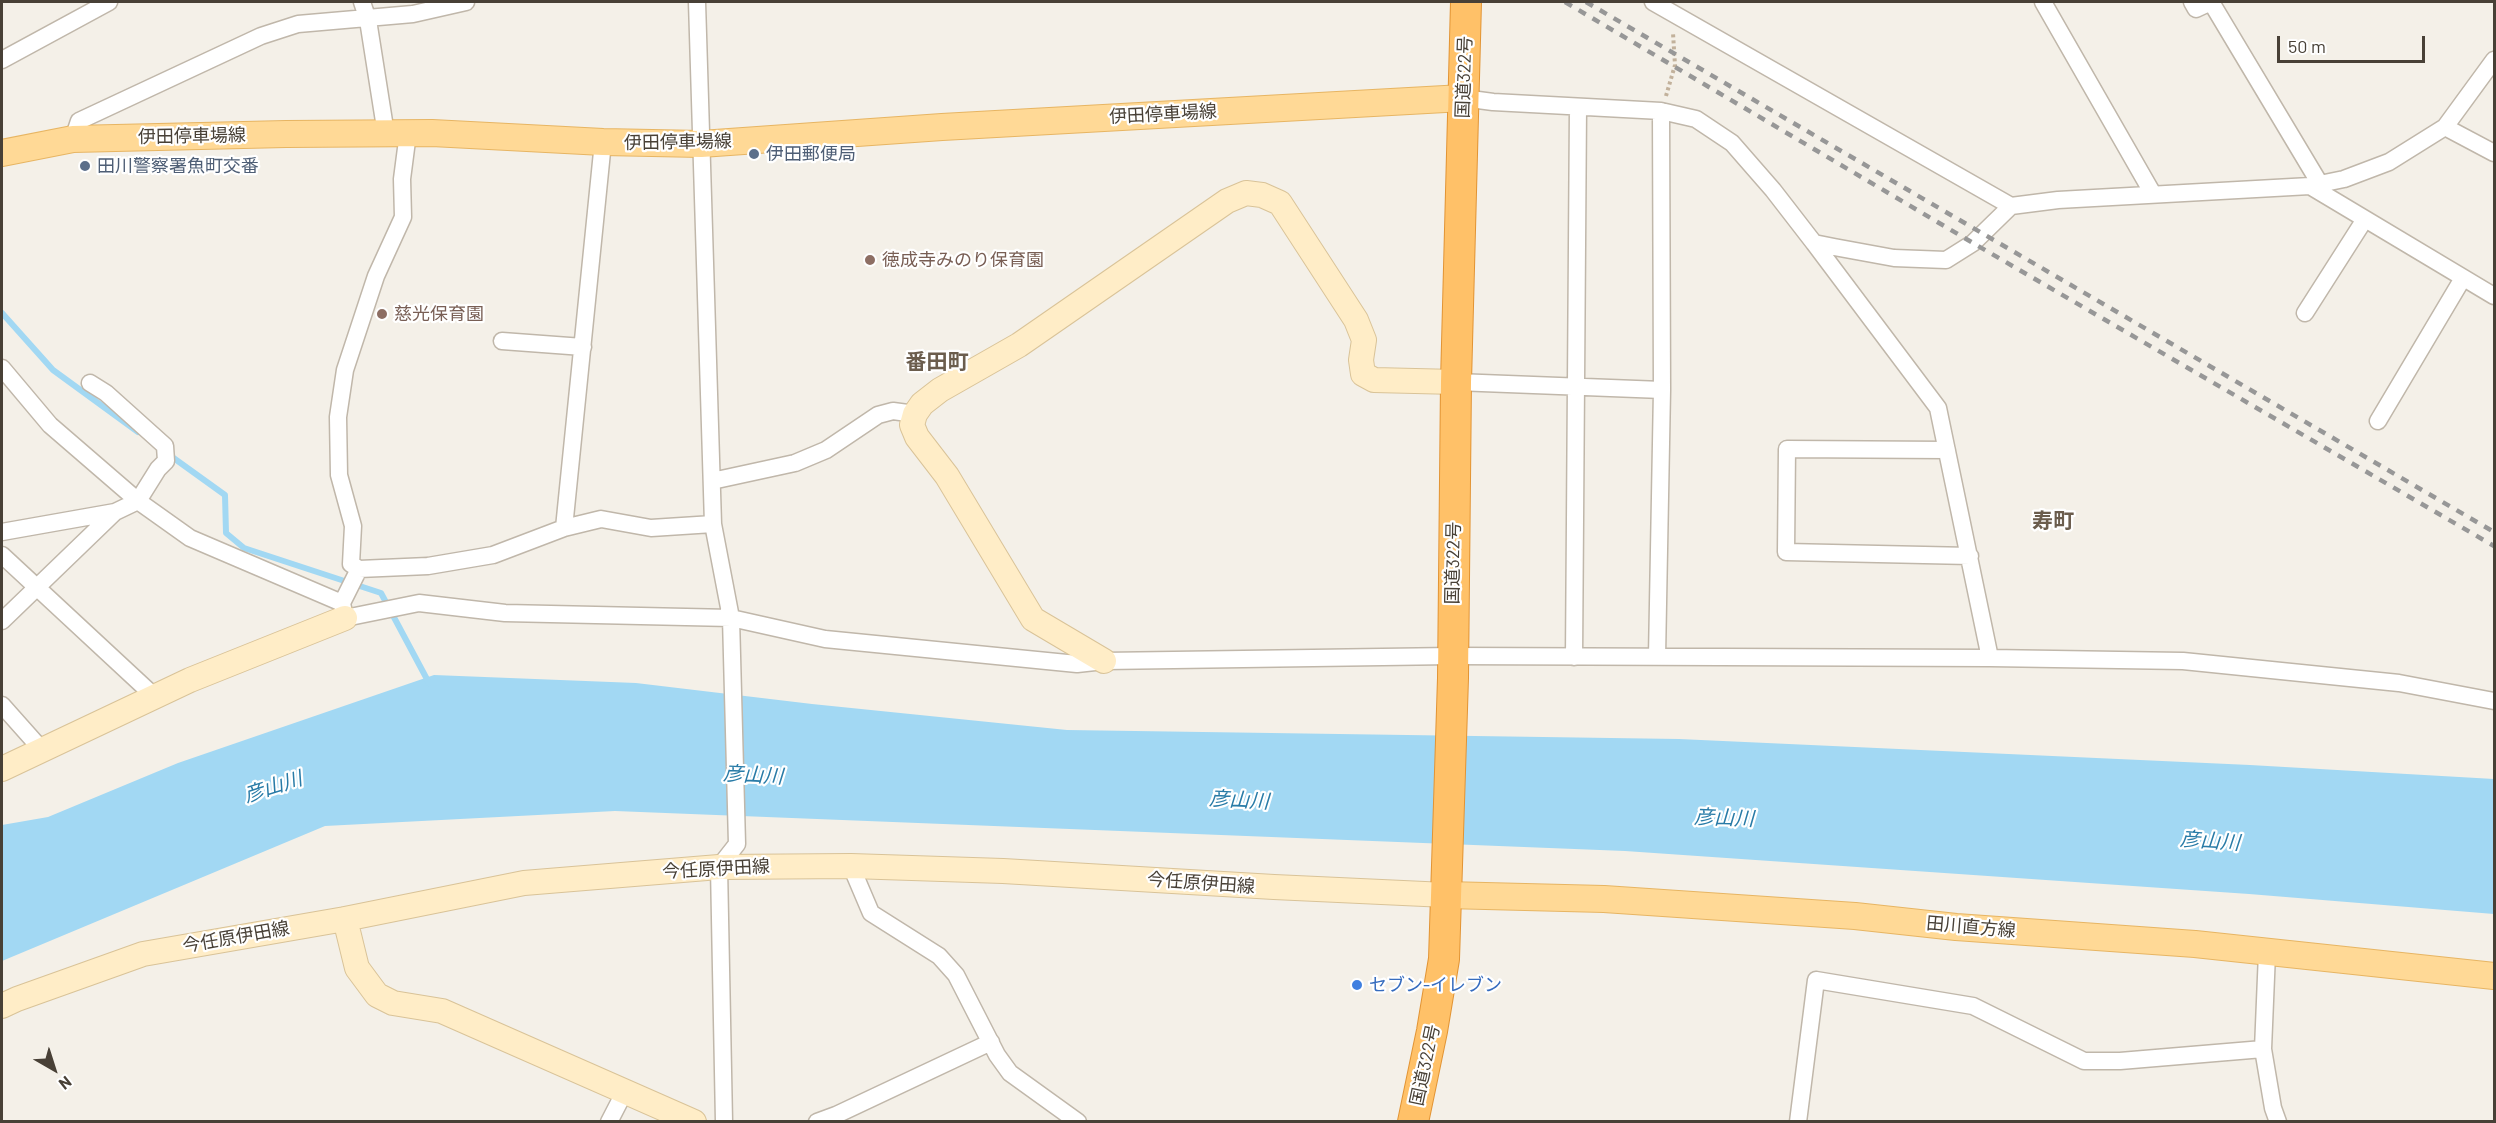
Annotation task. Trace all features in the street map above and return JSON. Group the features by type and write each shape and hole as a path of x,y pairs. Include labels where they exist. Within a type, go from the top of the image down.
{"highway":[{"name":"国道322号","path":"1413,1122 1444,959 1466,2"}],"main road":[{"name":"伊田停車場線","path":"2,153 73,139 397,134 701,144 942,127 1463,98"},
{"name":"田川直方線","path":"1446,895 1604,898 1855,916 1956,927 2195,944 2494,976"}],"street":[{"path":"2,60 109,2"},
{"path":"362,2 397,134 403,217 376,276 345,370 338,417 339,475 353,525 351,564 358,570 428,566 493,555 564,528 602,519 651,528 714,524"},
{"path":"73,139 79,122 261,36 298,24 331,20 368,20 413,14 466,2"},
{"path":"697,2 712,482 714,524 731,625 737,844 719,867 724,1122"},
{"path":"1653,2 1672,6 2011,206"},
{"path":"2043,2 2152,194"},
{"path":"2192,2 2196,9 2211,2 2314,185 2365,219 2494,297"},
{"path":"1814,243 1894,258 1946,260 1973,243 2011,206 2058,200 2314,185 2344,179 2389,162 2445,127 2494,60"},
{"path":"1463,98 1493,102 1661,111 1696,119 1732,143 1773,190 1938,408 1990,658"},
{"path":"1574,657 1578,107"},
{"path":"1657,657 1662,390 1661,111"},
{"path":"2445,127 2494,153"},
{"path":"564,528 603,142"},
{"path":"1104,661 1033,619 947,476 917,437 912,425 915,414 922,404 940,390 1019,345 1227,201 1246,193 1262,195 1280,203 1356,320 1364,340 1361,360 1363,374 1374,380 1662,390"},
{"path":"2305,313 2365,219"},
{"path":"2378,421 2463,278"},
{"path":"502,341 583,347"},
{"path":"2,368 50,424 138,501 190,538 345,605"},
{"path":"2,532 115,512 138,501 158,469 166,461 165,446 106,393 90,384"},
{"path":"712,482 795,463 826,450 878,415 893,411 915,414"},
{"path":"1947,450 1787,449 1786,552 1970,555"},
{"path":"2,621 115,512"},
{"path":"2,555 155,697"},
{"path":"345,605 358,570"},
{"path":"2,769 345,605 419,603 505,613 731,625 825,639 1077,664 1104,661 1452,667 1574,657 2183,661 2399,683 2494,701"},
{"path":"2,705 42,750"},
{"path":"851,866 871,913 939,956 956,975 1010,1073 1078,1122"},
{"name":"今任原伊田線","path":"2,1006 143,954 345,919 524,883 719,867 851,866 1003,871 1446,895"},
{"path":"345,919 357,968 377,995 393,1003 442,1011 693,1122"},
{"path":"2267,953 2263,1049 2272,1108 2278,1122"},
{"path":"1798,1122 1815,980 1974,1006 2084,1061 2120,1061 2263,1049"},
{"path":"817,1122 991,1042"},
{"path":"609,1122 625,1091"}],"path":[{"path":"1661,111 1675,65 1672,6"}],"water":[{"name":"彦山川","path":"434,675 636,683 1067,730 1679,739 2250,765 2494,779 2494,914 2249,894 1625,851 615,811 325,826 2,961 2,825 48,817 178,763"}],"waterway":[{"path":"2,313 53,370 138,432"},
{"path":"168,454 225,495 226,533 244,548 381,593 429,683"}],"railway":[{"path":"1565,2 2494,546"},
{"path":"1586,2 2494,532"}],"place":[{"name":"伊田郵便局","path":"754,154"},
{"name":"田川警察署魚町交番","path":"85,166"},
{"name":"徳成寺みのり保育園","path":"870,260"},
{"name":"慈光保育園","path":"382,314"},
{"name":"セブン-イレブン","path":"1357,985"}],"district":[{"name":"番田町","path":"937,362"},
{"name":"寿町","path":"2053,521"}]}
